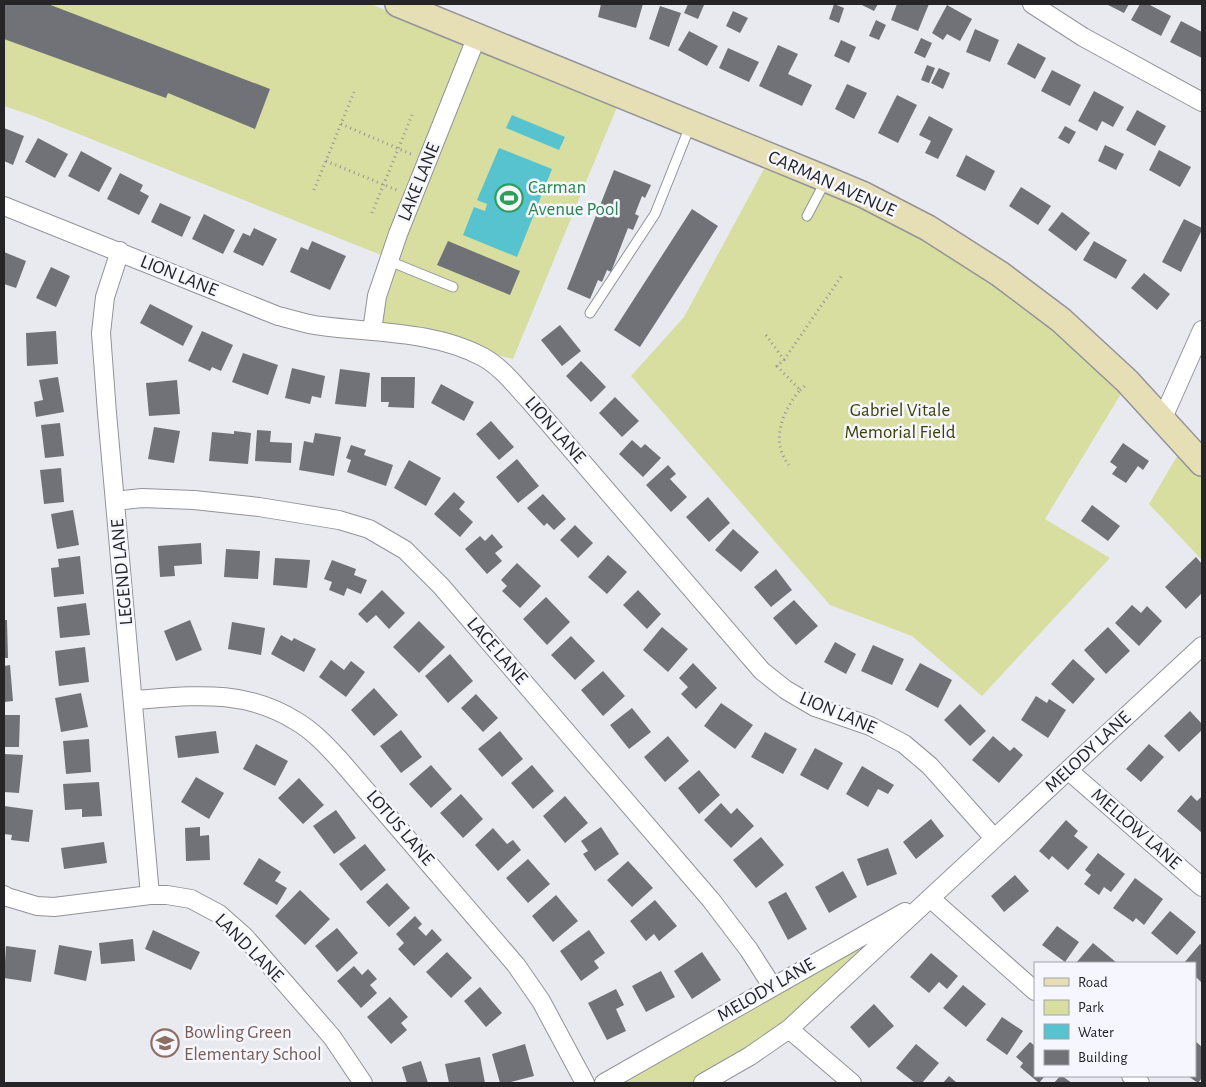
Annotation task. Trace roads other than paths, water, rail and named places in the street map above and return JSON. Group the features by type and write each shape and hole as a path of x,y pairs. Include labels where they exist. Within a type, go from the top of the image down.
{"main road":[{"name":"CARMAN AVENUE","path":"398,4 826,179 928,228 1000,274 1060,320 1127,381 1202,463"}],"street":[{"path":"1032,4 1083,37 1202,102"},
{"name":"LAKE LANE","path":"372,331 377,296 389,261 477,36"},
{"name":"LION LANE","path":"4,206 278,316 320,326 372,331 457,345 484,358 499,369 528,399 762,671 786,690 815,707 870,726 904,744 930,766 994,838"},
{"name":"LEGEND LANE","path":"120,251 105,297 101,333 150,895"},
{"path":"1162,420 1202,330"},
{"name":"LACE LANE","path":"115,501 142,498 194,500 259,507 339,520 368,529 405,550 441,586 711,900 749,950 772,986"},
{"name":"MELODY LANE","path":"703,1083 750,1056 789,1029 1202,646"},
{"name":"LOTUS LANE","path":"133,700 202,695 244,699 273,708 297,721 317,736 339,758 516,964 541,1001 585,1083"},
{"name":"MELLOW LANE","path":"1069,771 1202,887"},
{"name":"LAND LANE","path":"4,894 7,897 37,906 54,907 150,895 167,896 191,899 220,914 245,937 332,1037 363,1083"},
{"path":"930,898 1034,990"},
{"name":"MELODY LANE","path":"604,1083 930,898"},
{"path":"789,1029 852,1083"}],"lane":[{"path":"590,313 656,214 691,123"},
{"path":"808,216 826,179"},
{"path":"389,261 453,287"}],"water":[{"path":"512,115 565,137 559,150 506,128"},
{"path":"499,148 552,169 517,257 463,235 474,207 485,211 487,204 477,200"}],"place":[{"name":"Carman Avenue Pool","path":"509,198"},
{"name":"Bowling Green Elementary School","path":"165,1043"}],"park label":[{"name":"Gabriel Vitale Memorial Field","path":"900,421"}]}
